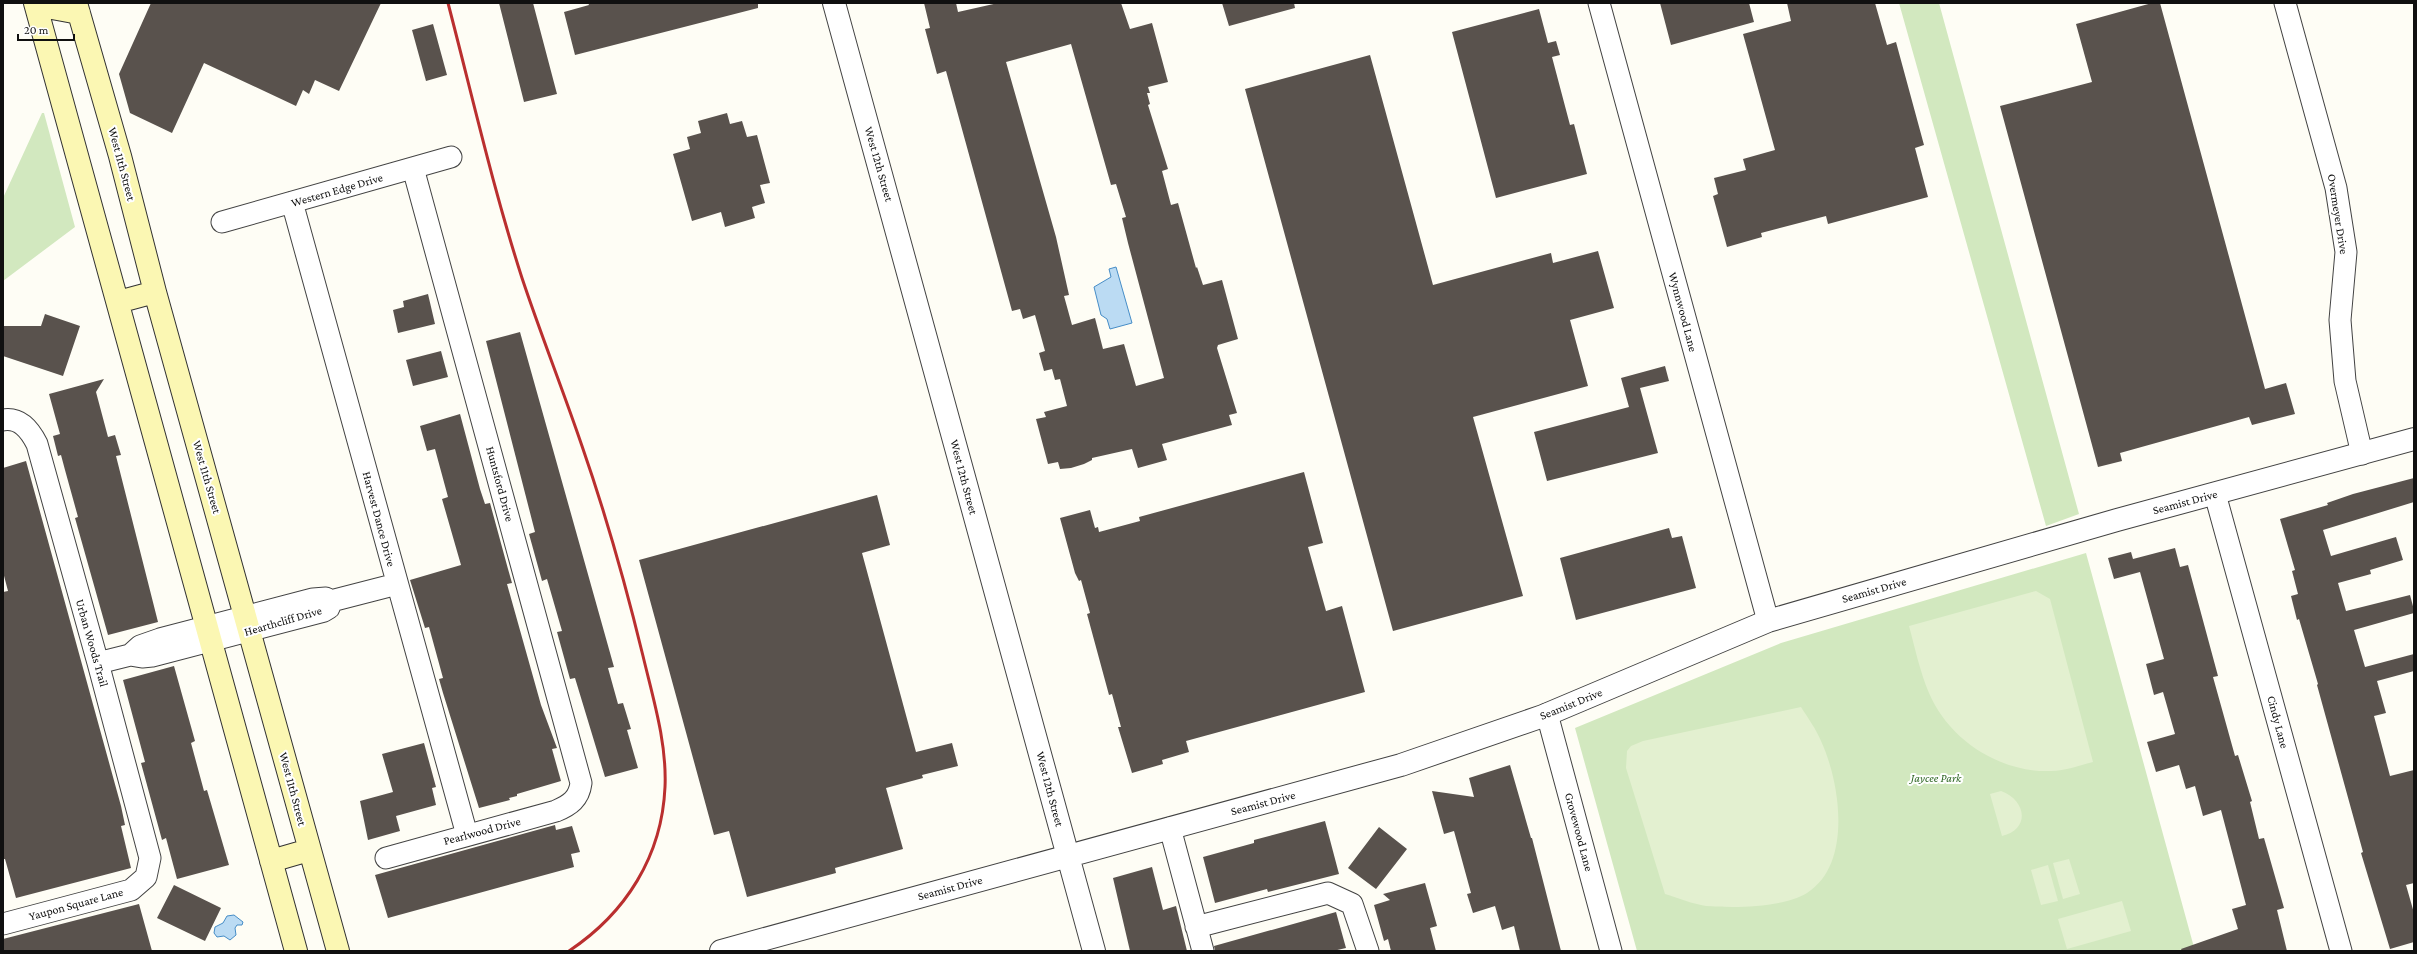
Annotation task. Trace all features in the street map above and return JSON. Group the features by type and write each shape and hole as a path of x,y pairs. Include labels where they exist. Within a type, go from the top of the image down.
{"main road":[{"path":"36,4 77,8"},
{"name":"West 11th Street","path":"36,4 118,302 229,629 309,850 338,951"},
{"name":"West 11th Street","path":"77,8 120,156 155,292 229,629 271,861 296,951"},
{"path":"118,302 155,292"},
{"path":"271,861 309,850"}],"street":[{"name":"West 12th Street","path":"834,3 1094,951"},
{"name":"Wynnwood Lane","path":"1599,3 1768,621"},
{"name":"Overmeyer Drive","path":"2285,3 2336,188 2346,252 2340,320 2345,381 2362,454"},
{"name":"Western Edge Drive","path":"222,222 451,157"},
{"name":"Huntsford Drive","path":"413,168 580,773 580,792 575,800"},
{"name":"Harvest Dance Drive","path":"292,202 467,835"},
{"name":"Urban Woods Trail","path":"8,419 27,428 36,444 98,663 148,851 150,866 146,878"},
{"name":"Seamist Drive","path":"721,951 1401,765 1546,714 1768,621 2414,439"},
{"name":"Cindy Lane","path":"2215,494 2342,951"},
{"name":"Hearthcliff Drive","path":"98,663 130,655 143,644 324,611 329,608 331,602 397,584"},
{"name":"Grovewood Lane","path":"1546,714 1610,951"},
{"name":"Pearlwood Drive","path":"386,858 556,811 575,800"},
{"path":"1170,828 1203,951"},
{"name":"Yaupon Square Lane","path":"3,924 131,890 146,878"},
{"path":"1196,927 1328,893 1352,904 1368,951"}],"green space":[{"path":"1899,3 1939,3 2079,514 2046,526"},
{"path":"42,113 44,113 75,227 3,281 3,198"},
{"name":"Jaycee Park","path":"2086,553 2195,951 1637,951 1575,728 1781,643"},
{"path":"2036,591 2050,599 2093,762 2056,771 2032,770 1995,760 1963,739 1949,725 1938,710 1929,693 1920,668 1909,626"},
{"path":"1801,707 1817,732 1828,758 1837,799 1837,843 1831,863 1822,880 1807,893 1797,898 1785,902 1758,906 1706,906 1665,894 1626,768 1627,751 1631,746 1643,741"},
{"path":"2001,791 2016,801 2022,814 2018,827 2002,836 1990,794"},
{"path":"2069,859 2080,894 2063,899 2053,863"},
{"path":"2048,865 2058,901 2041,905 2031,870"},
{"path":"2122,901 2131,931 2067,949 2058,919"}],"water":[{"path":"1116,267 1132,323 1110,329 1107,319 1101,315 1094,287 1111,277 1109,269"},
{"path":"234,915 243,922 242,925 237,925 235,928 236,935 230,940 224,936 217,937 214,933 215,927 223,923 227,916"}],"building":[{"path":"151,3 381,3 339,91 315,80 309,94 303,90 296,106 204,63 172,133 130,113 119,74"},
{"path":"499,3 533,3 557,94 524,102"},
{"path":"588,3 758,3 758,8 575,55 564,12 589,5"},
{"path":"924,3 956,3 958,12 998,3 1121,3 1130,29 1152,23 1168,82 1148,87 1150,93 1147,93 1150,104 1148,105 1168,169 1162,171 1171,205 1178,203 1196,268 1197,267 1203,285 1222,280 1238,339 1218,345 1217,348 1237,413 1229,415 1232,425 1162,444 1167,460 1138,468 1132,449 1092,458 1092,460 1084,464 1071,468 1060,469 1058,462 1048,464 1036,419 1046,417 1044,412 1067,406 1060,379 1055,380 1052,369 1044,371 1039,353 1045,351 1035,315 1023,319 1020,309 1012,311 946,71 937,74 925,29 930,28","holes":["1071,44 1111,185 1116,184 1126,217 1122,218 1164,378 1136,386 1124,344 1103,349 1095,318 1072,325 1064,296 1069,295 1056,237 1006,62"]},
{"path":"1222,3 1294,3 1295,8 1229,26"},
{"path":"1660,3 1749,3 1754,22 1671,45"},
{"path":"1787,3 1875,3 1887,45 1896,42 1924,145 1915,148 1928,197 1828,224 1826,216 1761,233 1762,237 1727,247 1713,196 1718,194 1714,178 1746,170 1743,159 1775,150 1743,34 1791,21"},
{"path":"2152,3 2160,3 2265,389 2286,383 2295,414 2252,425 2249,417 2120,453 2122,461 2098,467 2000,106 2092,82 2076,24"},
{"path":"1539,9 1548,43 1556,41 1560,55 1552,57 1570,125 1574,124 1587,174 1496,198 1452,32"},
{"path":"433,24 447,75 426,81 412,30"},
{"path":"1370,55 1433,285 1551,253 1553,263 1598,251 1614,308 1570,320 1588,386 1473,417 1523,596 1393,631 1245,89"},
{"path":"727,113 730,124 742,121 747,137 757,135 770,183 760,185 765,203 752,207 755,218 725,227 721,212 692,221 673,154 690,149 687,137 701,133 698,121"},
{"path":"428,294 435,324 398,333 393,310 404,307 403,301"},
{"path":"45,314 80,326 63,376 3,356 3,326 41,326"},
{"path":"520,332 614,667 608,668 618,704 623,703 631,729 627,730 638,768 605,777 575,678 570,679 557,632 562,631 547,579 542,581 529,534 535,532 486,341"},
{"path":"441,351 448,377 413,386 406,360"},
{"path":"1665,366 1669,381 1640,388 1658,453 1547,481 1534,432 1629,407 1621,378"},
{"path":"104,379 96,392 108,437 115,435 121,455 116,456 158,622 108,635 75,518 78,517 61,455 58,456 53,436 60,434 49,394"},
{"path":"460,414 485,504 490,503 512,583 507,584 541,705 557,748 552,749 561,781 517,794 517,796 509,798 510,800 479,808 439,679 443,678 429,627 425,628 410,580 461,565 442,499 448,497 435,449 427,451 420,426"},
{"path":"26,461 121,806 125,825 121,826 131,868 16,898 5,859 3,859 3,592 8,591 3,572 3,468"},
{"path":"1304,472 1323,543 1308,547 1326,611 1342,606 1365,692 1186,741 1189,752 1162,760 1163,764 1132,773 1118,727 1121,727 1112,694 1109,695 1087,614 1090,613 1081,580 1079,581 1075,573 1060,518 1090,510 1095,528 1098,527 1099,532 1140,521 1139,517"},
{"path":"2414,478 2414,502 2323,530 2331,556 2396,537 2403,560 2370,570 2371,574 2338,583 2346,611 2410,595 2414,610 2414,613 2354,630 2365,667 2414,654 2414,671 2377,681 2386,713 2374,716 2390,776 2414,770 2414,883 2406,885 2414,913 2414,942 2390,949 2361,853 2363,852 2317,685 2318,684 2299,619 2297,620 2291,596 2298,594 2292,571 2295,570 2280,519 2328,505 2327,503 2353,494"},
{"path":"877,495 890,545 862,553 916,752 952,743 958,766 922,775 923,778 886,788 903,849 835,868 836,873 747,897 729,831 714,835 639,560"},
{"path":"1669,528 1672,538 1682,536 1696,588 1576,620 1560,558"},
{"path":"2175,548 2180,567 2188,565 2218,676 2213,677 2235,756 2238,755 2252,801 2250,802 2259,839 2264,838 2284,908 2277,910 2287,951 2182,951 2181,949 2238,929 2232,909 2246,905 2221,810 2203,816 2195,786 2186,789 2179,765 2156,772 2147,742 2175,734 2163,692 2154,695 2146,664 2164,659 2140,572 2114,579 2108,558 2131,552 2133,559"},
{"path":"174,666 195,741 191,743 204,791 207,790 229,865 177,879 166,838 162,840 141,763 145,762 123,680"},
{"path":"424,743 436,787 432,788 436,805 396,816 400,831 368,840 360,801 393,792 382,754"},
{"path":"1510,765 1532,838 1561,951 1520,951 1514,926 1502,930 1495,906 1473,913 1467,894 1471,893 1454,831 1444,834 1432,791 1474,797 1469,778"},
{"path":"1325,821 1339,874 1268,892 1267,889 1215,903 1203,857 1254,843 1254,840"},
{"path":"555,825 556,830 572,826 580,852 571,854 574,867 388,918 375,875"},
{"path":"1379,827 1407,849 1376,889 1348,868"},
{"path":"1152,867 1163,910 1176,906 1187,951 1130,951 1113,878"},
{"path":"1425,883 1437,926 1430,928 1436,951 1391,951 1388,939 1384,941 1374,905 1390,900 1383,894"},
{"path":"174,885 221,908 205,941 157,918"},
{"path":"139,904 152,951 3,951 3,939"},
{"path":"1336,912 1346,948 1333,951 1215,951 1214,946"}],"railway":[{"path":"448,3 511,244 529,299 575,425 599,498 630,603 662,737 665,787 657,836 648,859 637,881 624,901 608,919 569,951"}]}
